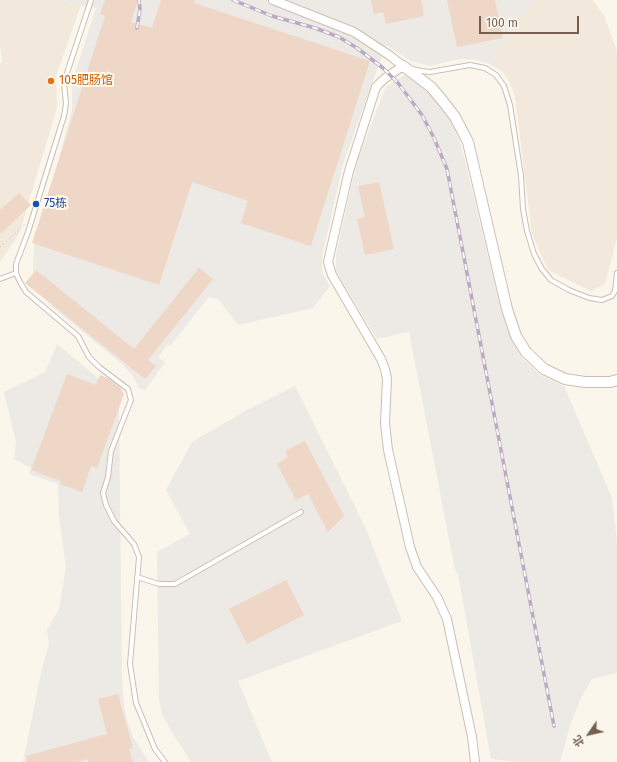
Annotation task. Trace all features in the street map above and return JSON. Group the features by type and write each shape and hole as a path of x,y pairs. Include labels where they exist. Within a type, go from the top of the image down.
{"street":[{"path":"273,0 354,32 389,55 414,74 428,85 442,100 455,117 468,142 507,309 516,336 526,352 544,369 565,379 585,382 610,382 617,380"},
{"path":"402,66 376,87 349,171 328,262 332,275 381,359 385,369 387,379 385,424 388,450 410,547 417,567 437,597 446,619 472,738 475,762"}],"lane":[{"path":"92,0 64,82 66,104 64,116 16,264 16,273 26,292 78,336 89,357 99,367 128,389 131,400 111,451 108,477 102,493 114,521 134,544 139,557 130,664 136,703 154,749 165,762"},
{"path":"402,66 430,72 470,65 485,68 496,74 504,86 510,105 521,176 523,209 527,231 534,254 542,269 550,280 569,290 589,298 602,300 612,296 615,290 617,273"},
{"path":"0,278 16,273"},
{"path":"137,577 160,584 175,584 301,512"}],"path":[{"path":"0,247 32,216"}],"shaded area":[{"path":"0,0 64,0 68,3 81,5 56,76 57,108 19,234 0,262 0,63 2,62 0,45"},
{"path":"64,0 533,0 490,64 473,59 459,59 429,66 411,61 386,45 343,164 322,257 322,272 330,286 313,308 238,325 218,299 209,297 170,346 168,344 158,357 165,363 145,390 139,388 133,376 122,364 50,305 38,288 33,270 34,247 72,111 72,82 96,8 68,3"},
{"path":"533,0 592,0 604,15 617,51 617,238 605,284 591,291 548,270 542,257 532,234 515,97 510,83 502,71 490,64"},
{"path":"406,74 412,75 430,94 451,121 461,145 502,314 511,339 523,359 542,376 564,386 612,498 617,542 617,673 592,679 580,700 570,726 560,762 520,762 491,759 458,574 455,570 409,332 377,339 336,272 336,255 357,161 386,87"},
{"path":"57,344 103,382 119,406 122,681 124,706 127,721 133,737 149,762 23,762 42,668 49,644 47,630 59,609 66,567 59,516 58,484 29,474 31,468 14,459 16,442 4,392 45,372"},
{"path":"295,386 366,529 402,621 238,681 272,762 191,762 162,714 159,699 157,552 190,534 166,490 192,442 247,410"}],"building":[{"path":"105,0 138,0 131,22 152,28 161,0 195,0 194,3 370,61 311,246 241,223 248,201 192,182 159,285 32,243 105,16 100,14"},
{"path":"371,0 421,0 424,16 386,24 383,12 374,14"},
{"path":"447,0 495,0 503,38 457,47"},
{"path":"379,182 394,249 365,255 357,219 365,217 358,186"},
{"path":"19,193 31,205 0,234 0,210"},
{"path":"199,268 213,279 148,360 156,366 145,379 25,283 36,270 134,349"},
{"path":"67,374 96,385 100,375 108,378 120,387 124,394 97,468 91,466 82,492 60,484 61,481 31,470"},
{"path":"305,441 344,516 328,532 308,494 296,500 277,464 288,457 285,451"},
{"path":"286,580 304,615 247,644 229,609"},
{"path":"118,694 133,748 129,749 133,762 88,762 88,759 77,762 27,762 26,756 107,734 98,699"}],"railway":[{"path":"137,28 140,9 139,0"},
{"path":"233,0 272,16 315,28 339,37 357,48 383,68 398,83 422,115 434,138 447,169 554,726"}],"place":[{"name":"105肥肠馆","path":"51,81"},
{"name":"75栋","path":"36,204"}]}
